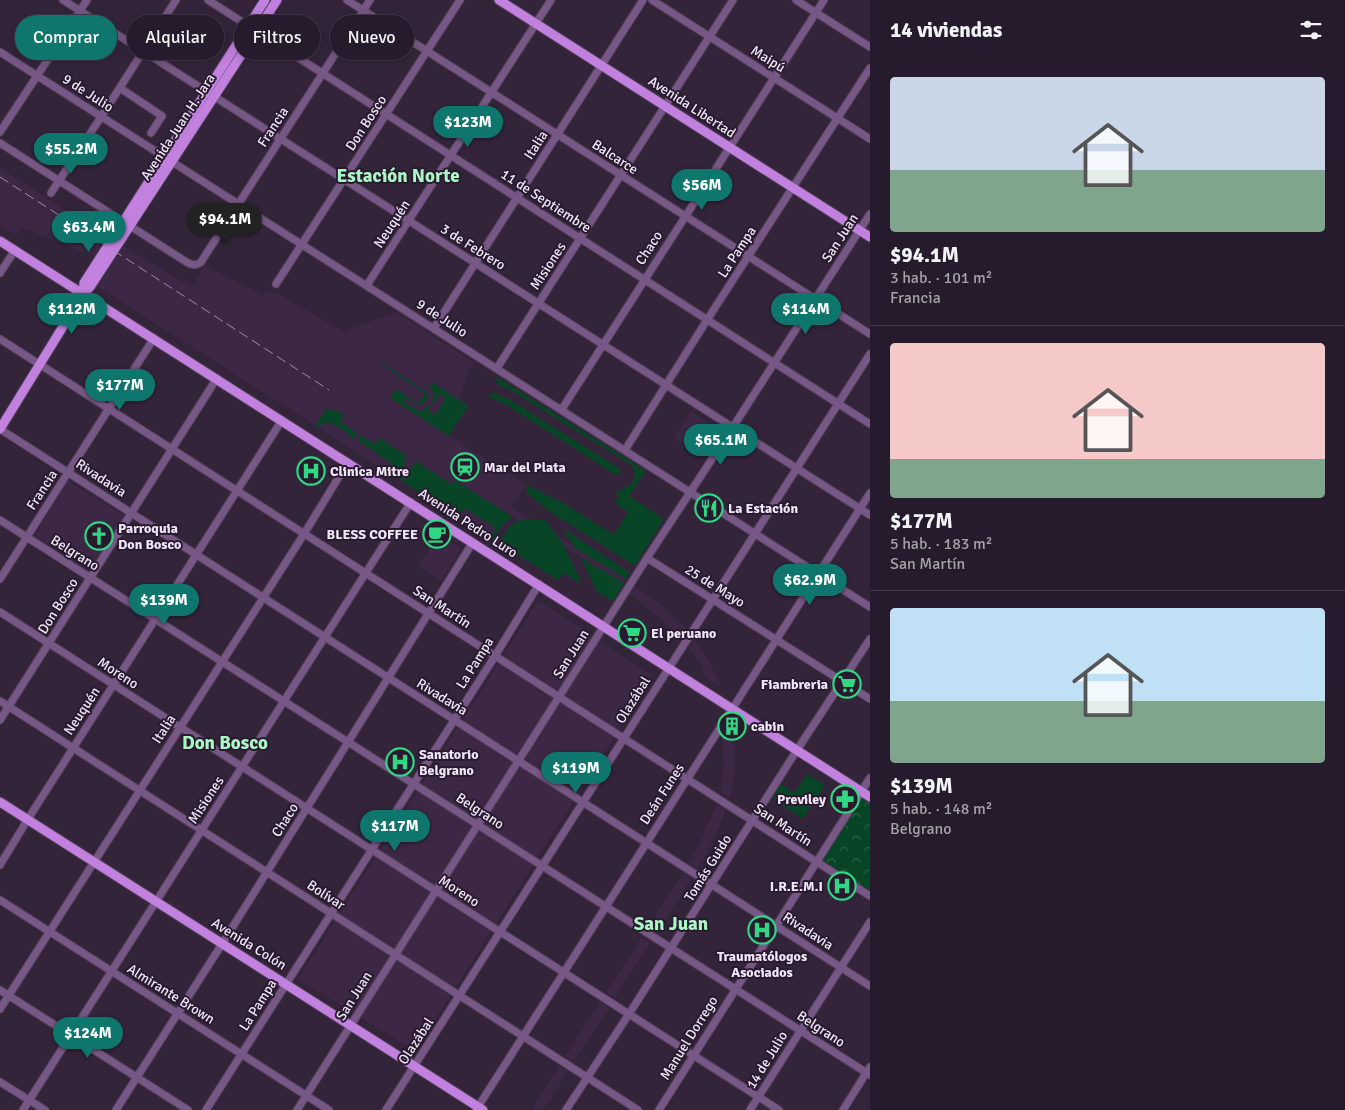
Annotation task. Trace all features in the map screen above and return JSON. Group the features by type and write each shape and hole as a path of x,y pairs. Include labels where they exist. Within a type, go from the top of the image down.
{"main road":[{"name":"Avenida Juan H. Jara","path":"255,15 265,0"},
{"name":"Avenida Juan H. Jara","path":"268,15 277,0"},
{"name":"Avenida Libertad","path":"499,0 870,237"},
{"name":"Avenida Juan H. Jara","path":"210,95 234,51"},
{"name":"Avenida Juan H. Jara","path":"0,429 168,159 210,95 236,60"},
{"name":"Avenida Pedro Luro","path":"0,241 870,797"},
{"name":"Avenida Colón","path":"0,802 479,1109"}],"street":[{"name":"3 de Febrero","path":"63,0 127,41"},
{"path":"0,132 86,0"},
{"path":"166,15 176,0"},
{"name":"11 de Septiembre","path":"208,0 234,17"},
{"name":"Balcarce","path":"347,0 870,334"},
{"name":"Francia","path":"127,224 188,263 196,265 201,262 370,0"},
{"name":"Don Bosco","path":"276,284 460,0"},
{"name":"Neuquén","path":"367,285 551,0"},
{"name":"Italia","path":"434,328 643,0"},
{"name":"Maipú","path":"652,0 870,139"},
{"name":"Misiones","path":"497,368 733,0"},
{"path":"796,0 870,47"},
{"name":"Chaco","path":"562,410 824,0"},
{"name":"9 de Julio","path":"0,52 870,607"},
{"path":"51,193 137,60"},
{"name":"3 de Febrero","path":"157,60 870,515"},
{"name":"11 de Septiembre","path":"301,60 870,424"},
{"name":"La Pampa","path":"625,450 870,68"},
{"path":"120,88 162,116 151,133"},
{"path":"0,143 127,224"},
{"name":"San Juan","path":"297,1110 647,558 734,427 870,214"},
{"path":"0,273 15,250"},
{"name":"Francia","path":"0,579 154,338"},
{"name":"San Martín","path":"0,339 870,896"},
{"name":"Olazábal","path":"386,1110 870,354"},
{"name":"Don Bosco","path":"0,720 217,378"},
{"name":"Neuquén","path":"0,865 282,420"},
{"name":"Rivadavia","path":"0,429 870,986"},
{"name":"Italia","path":"0,1009 304,534 348,462"},
{"name":"Deán Funes","path":"479,1109 646,842 870,493"},
{"name":"Misiones","path":"22,1110 411,502"},
{"name":"Belgrano","path":"0,520 735,989 869,1072"},
{"name":"Chaco","path":"116,1110 473,542"},
{"name":"25 de Mayo","path":"647,558 870,700"},
{"name":"La Pampa","path":"206,1110 539,584"},
{"name":"Moreno","path":"0,612 779,1110"},
{"name":"Tomás Guido","path":"566,1110 870,639"},
{"name":"Bolívar","path":"0,701 638,1110"},
{"name":"Manuel Dorrego","path":"659,1110 870,778"},
{"name":"Almirante Brown","path":"0,900 329,1110"},
{"name":"14 de Julio","path":"750,1110 870,922"},
{"path":"0,990 188,1110"},
{"path":"843,1110 869,1072"},
{"path":"0,1082 45,1110"}],"shaded area":[{"path":"0,168 107,236 94,257 21,227 16,235 0,225"},
{"path":"124,246 192,287 205,266 263,295 268,291 280,295 346,333 351,329 396,312 476,364 469,369 459,400 468,406 449,436 526,484 511,507 626,579 624,583 507,513 490,537 100,288 99,284"},
{"path":"691,411 720,430 703,457 674,438"},
{"name":"Clinica Mitre","path":"311,455 325,464 309,488 296,479"},
{"path":"68,481 125,516 92,570 35,536"},
{"path":"438,535 461,549 441,581 418,566"},
{"path":"635,586 664,607 687,630 681,638 659,617 630,595"},
{"path":"538,601 593,635 593,637 653,676 415,1051 298,979"},
{"path":"695,639 711,665 721,687 706,678 700,664 689,648"},
{"path":"729,721 732,723 729,723 730,730 733,730 735,753 730,798 721,793 724,763 722,731"},
{"path":"717,805 726,810 708,852 697,869 688,864"},
{"path":"683,873 691,879 657,933 648,927"},
{"path":"641,938 650,943 615,998 606,993"},
{"path":"600,1002 609,1008 574,1062 565,1057"},
{"path":"559,1066 568,1072 543,1110 531,1110"}],"green space":[{"path":"382,363 427,392 428,398 422,405 417,405 407,398 404,402 417,410 422,411 429,405 431,407 429,411 435,415 446,398 440,394 434,403 432,401 434,397 429,387 432,382 468,406 449,436 390,398 396,389 418,404 425,393"},
{"path":"497,377 646,471 629,496 664,519 635,566 549,511 526,492 529,486 563,503 614,535 628,512 615,503 619,496 615,494 632,483 635,475 633,466 499,385 496,381"},
{"path":"491,393 509,399 620,469 621,473 616,475 505,404 491,398"},
{"path":"327,408 333,412 335,409 344,415 340,422 356,432 355,439 332,424 327,423 318,427 315,426"},
{"path":"360,435 375,444 380,438 407,456 404,460 406,462 404,466 410,470 416,461 451,484 454,480 513,517 504,523 493,539 490,537 496,528 465,508 462,512 460,511 455,515 391,474 393,467 391,463 359,441"},
{"path":"520,520 545,520 564,545 582,584 563,573 558,580 499,543 509,527"},
{"path":"566,530 630,573 626,579 575,548 565,532"},
{"path":"581,558 624,583 613,601 597,592"},
{"path":"807,774 825,785 803,819 772,799 781,784 794,793"},
{"path":"870,786 870,891 823,860"}],"railway":[{"path":"0,177 329,390"}],"place":[{"name":"Mar del Plata","path":"465,467"},
{"name":"Clinica Mitre","path":"311,471"},
{"name":"La Estación","path":"709,508"},
{"name":"BLESS COFFEE","path":"437,534"},
{"name":"Parroquia Don Bosco","path":"99,536"},
{"name":"El peruano","path":"632,633"},
{"name":"Fiambreria","path":"847,684"},
{"name":"cabin","path":"732,726"},
{"name":"Sanatorio Belgrano","path":"400,762"},
{"name":"Previley","path":"845,799"},
{"name":"I.R.E.M.I","path":"842,886"},
{"name":"Traumatólogos Asociados","path":"762,930"}],"district":[{"name":"Estación Norte","path":"398,176"},
{"name":"Don Bosco","path":"225,743"},
{"name":"San Juan","path":"671,924"}]}
